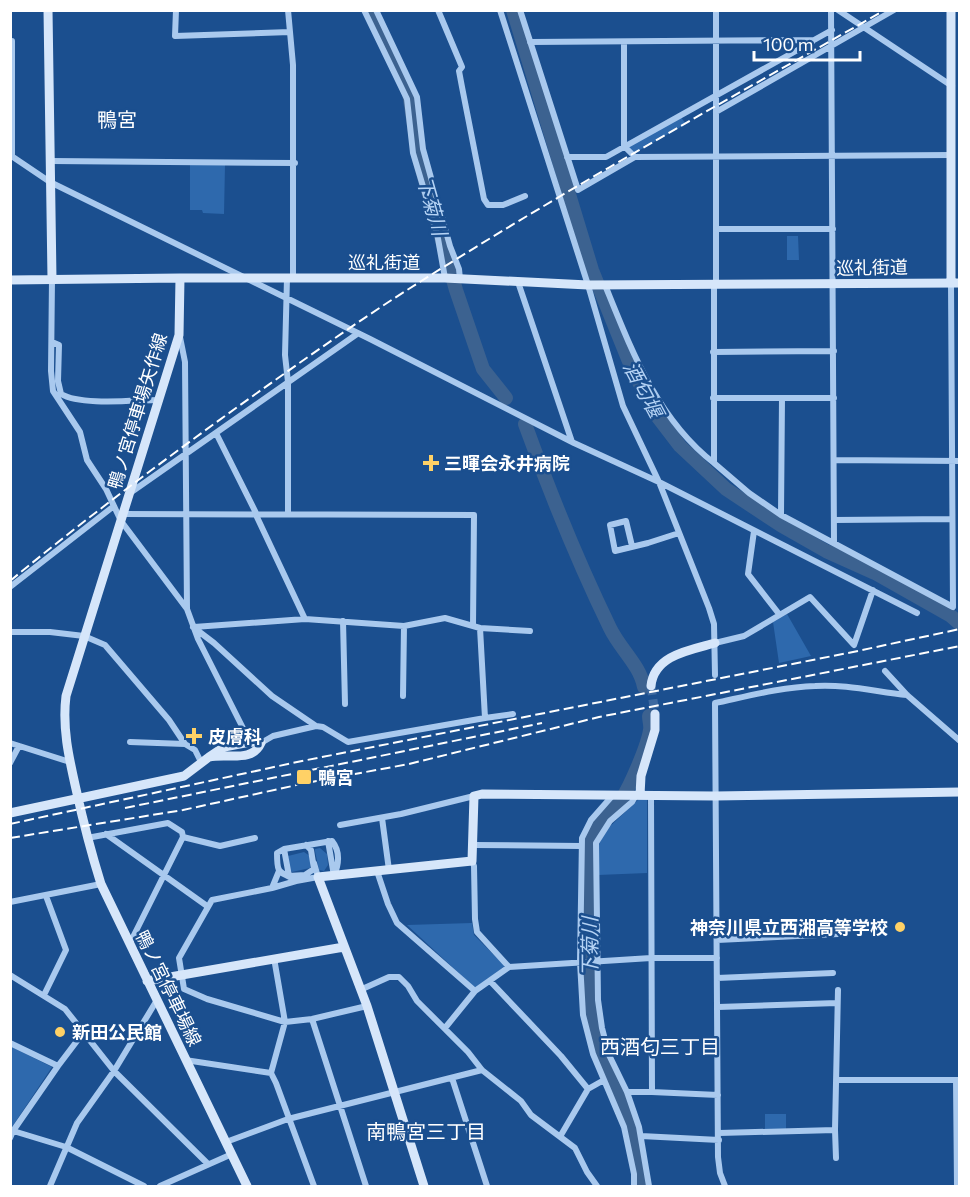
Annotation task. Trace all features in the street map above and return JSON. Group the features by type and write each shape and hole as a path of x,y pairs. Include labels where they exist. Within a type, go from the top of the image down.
{"street":[{"path":"48,10 52,279 51,378 53,391 80,432 87,460 114,506 187,609 193,627 250,742"},
{"path":"176,10 176,36 290,32"},
{"path":"288,10 293,65 295,163 285,356 288,382 288,514"},
{"path":"364,10 407,99 413,153 452,279"},
{"path":"376,10 417,97 423,149 450,246 459,269 452,279"},
{"path":"438,10 462,67 459,71 484,199 488,205 503,205 525,196"},
{"path":"500,10 588,285 623,406 659,482 709,608 714,624 715,675"},
{"path":"520,10 578,190 634,157 832,156 954,150"},
{"path":"714,463 716,10"},
{"path":"831,10 834,542"},
{"path":"838,10 951,86"},
{"path":"716,112 894,10"},
{"path":"606,285 632,351 663,408 700,453 748,494 781,515 953,607 952,460 955,283 951,10"},
{"path":"567,157 606,157 832,30"},
{"path":"530,42 814,40"},
{"path":"10,41 12,41 11,156 50,182 572,442 659,482 917,614"},
{"path":"624,42 624,146 634,157"},
{"path":"51,161 295,163"},
{"path":"716,229 833,229"},
{"path":"10,280 180,278"},
{"name":"巡礼街道","path":"180,278 452,279 588,285 955,283"},
{"name":"鴨ノ宮停車場矢作線","path":"78,798 64,734 66,696 179,335 180,278"},
{"path":"518,282 572,442"},
{"path":"130,493 357,334"},
{"path":"179,335 185,362 187,609"},
{"path":"51,342 59,345 58,381 64,396 83,400 159,400"},
{"path":"713,352 834,351"},
{"path":"713,398 834,398"},
{"path":"781,515 782,398"},
{"path":"216,433 305,619"},
{"path":"834,460 960,460"},
{"path":"10,587 114,506"},
{"path":"122,518 185,514 474,515 473,626"},
{"path":"834,520 952,519"},
{"path":"632,546 626,520 610,525 615,551 679,533"},
{"path":"754,531 748,574 779,614"},
{"path":"651,686 652,676 658,666 667,659 744,636 810,597 854,645 873,590"},
{"path":"193,627 305,619 404,626 445,618 480,628 530,631"},
{"path":"343,621 345,704"},
{"path":"402,696 404,626"},
{"path":"193,627 272,696 316,726"},
{"path":"480,628 485,718"},
{"path":"10,632 50,632 84,636 105,645 169,720 185,744 205,760"},
{"path":"885,671 907,695 960,741"},
{"path":"725,1186 720,1173 718,1095 716,703 777,690 816,686 907,695"},
{"path":"10,813 184,776 224,747 250,742 261,743 273,736 316,726 324,727 348,742 513,714"},
{"path":"649,1186 641,1136 627,1092 609,1055 602,1028 598,1000 596,843 610,821 632,802 636,795 655,730 655,714"},
{"path":"130,742 185,744"},
{"path":"10,743 70,762"},
{"path":"205,760 239,757 257,752 261,743"},
{"path":"10,763 19,746"},
{"path":"340,825 382,818 482,794 716,796 960,792"},
{"path":"615,794 584,830 581,846 580,962 587,1033 624,1127 634,1174 634,1186"},
{"path":"651,795 652,1092"},
{"path":"474,796 472,861 477,932 509,967"},
{"name":"鴨ノ宮停車場線","path":"78,798 101,884 247,1186"},
{"path":"382,818 389,870"},
{"path":"87,838 168,823 182,832 183,837 164,876 131,940 128,941"},
{"path":"106,834 207,906"},
{"path":"183,837 220,846 255,838"},
{"path":"272,888 279,871 277,853 284,849 328,841 334,876"},
{"path":"306,845 311,850 318,877 367,1006 424,1186"},
{"path":"474,845 581,846"},
{"path":"284,849 289,876 296,881"},
{"path":"367,1006 285,1023 207,999 184,989 179,958 212,900 318,877 472,861"},
{"path":"279,871 282,875 305,875 311,872 314,863"},
{"path":"377,871 397,923 475,992"},
{"path":"10,902 101,884"},
{"path":"44,995 66,950 46,896"},
{"path":"717,940 838,934"},
{"path":"147,981 344,946"},
{"path":"274,958 285,1023 271,1073 314,1186"},
{"path":"445,1028 475,992 509,967 651,958 717,958"},
{"path":"717,978 833,973"},
{"path":"10,975 65,1009 114,1071 207,1164"},
{"path":"360,990 389,977 399,977 417,1001 468,1052 482,1070 522,1101 531,1115 561,1135 575,1148 597,1186"},
{"path":"490,981 561,1056 588,1089"},
{"path":"836,1158 838,990"},
{"path":"50,1186 77,1123 114,1071 157,1000"},
{"path":"718,1007 837,1003"},
{"path":"312,1019 366,1186"},
{"path":"83,1033 11,1133 66,1147 144,1186"},
{"path":"10,1043 58,1066"},
{"path":"186,1060 271,1073"},
{"path":"226,1142 288,1119 482,1070"},
{"path":"452,1078 487,1186"},
{"path":"561,1135 588,1089 604,1080"},
{"path":"836,1080 958,1080 957,1186"},
{"path":"627,1092 718,1095"},
{"path":"641,1136 719,1136 835,1130"},
{"path":"160,1186 232,1154"}],"shaded area":[{"path":"680,116 686,124 633,154 626,146"},
{"path":"190,165 225,165 224,214 190,210"},
{"path":"787,236 798,236 799,260 787,260"},
{"path":"787,614 811,656 779,663 773,622"},
{"path":"640,798 647,798 647,873 598,875 598,847 604,832"},
{"path":"320,848 327,854 328,865 324,871 319,870 315,851"},
{"path":"304,852 310,856 310,868 292,872 288,856"},
{"path":"472,923 474,935 505,966 475,988 407,925"},
{"path":"10,1046 52,1067 12,1127 10,1127"},
{"path":"765,1114 786,1114 786,1129 765,1130"}],"waterway":[{"name":"下菊川","path":"370,10 409,93 419,159 456,290 483,369 506,398"},
{"name":"酒匂堰","path":"513,10 592,270 632,369 657,416 680,446 726,489 782,526 826,551 875,573 951,616 960,624"},
{"name":"下菊川","path":"525,424 554,501 587,578 614,636 634,664 644,687"},
{"name":"下菊川","path":"641,1186 634,1139 624,1108 599,1053 590,1008 589,846 595,829 616,807 634,776 649,737 649,716"}],"tunnel":[{"path":"651,686 655,714"}],"railway":[{"path":"10,581 194,438 385,304 582,183 885,10"},
{"path":"10,824 302,761 960,629"},
{"path":"10,838 183,810 306,783 409,764 599,717 960,646"},
{"path":"125,808 542,723"}],"place":[{"name":"三暉会永井病院","path":"431,463"},
{"name":"皮膚科","path":"194,736"},
{"name":"鴨宮","path":"304,777"},
{"name":"神奈川県立西湘高等学校","path":"900,927"},
{"name":"新田公民館","path":"60,1032"}],"district":[{"name":"鴨宮","path":"117,119"},
{"name":"西酒匂三丁目","path":"660,1046"},
{"name":"南鴨宮三丁目","path":"426,1131"}]}
